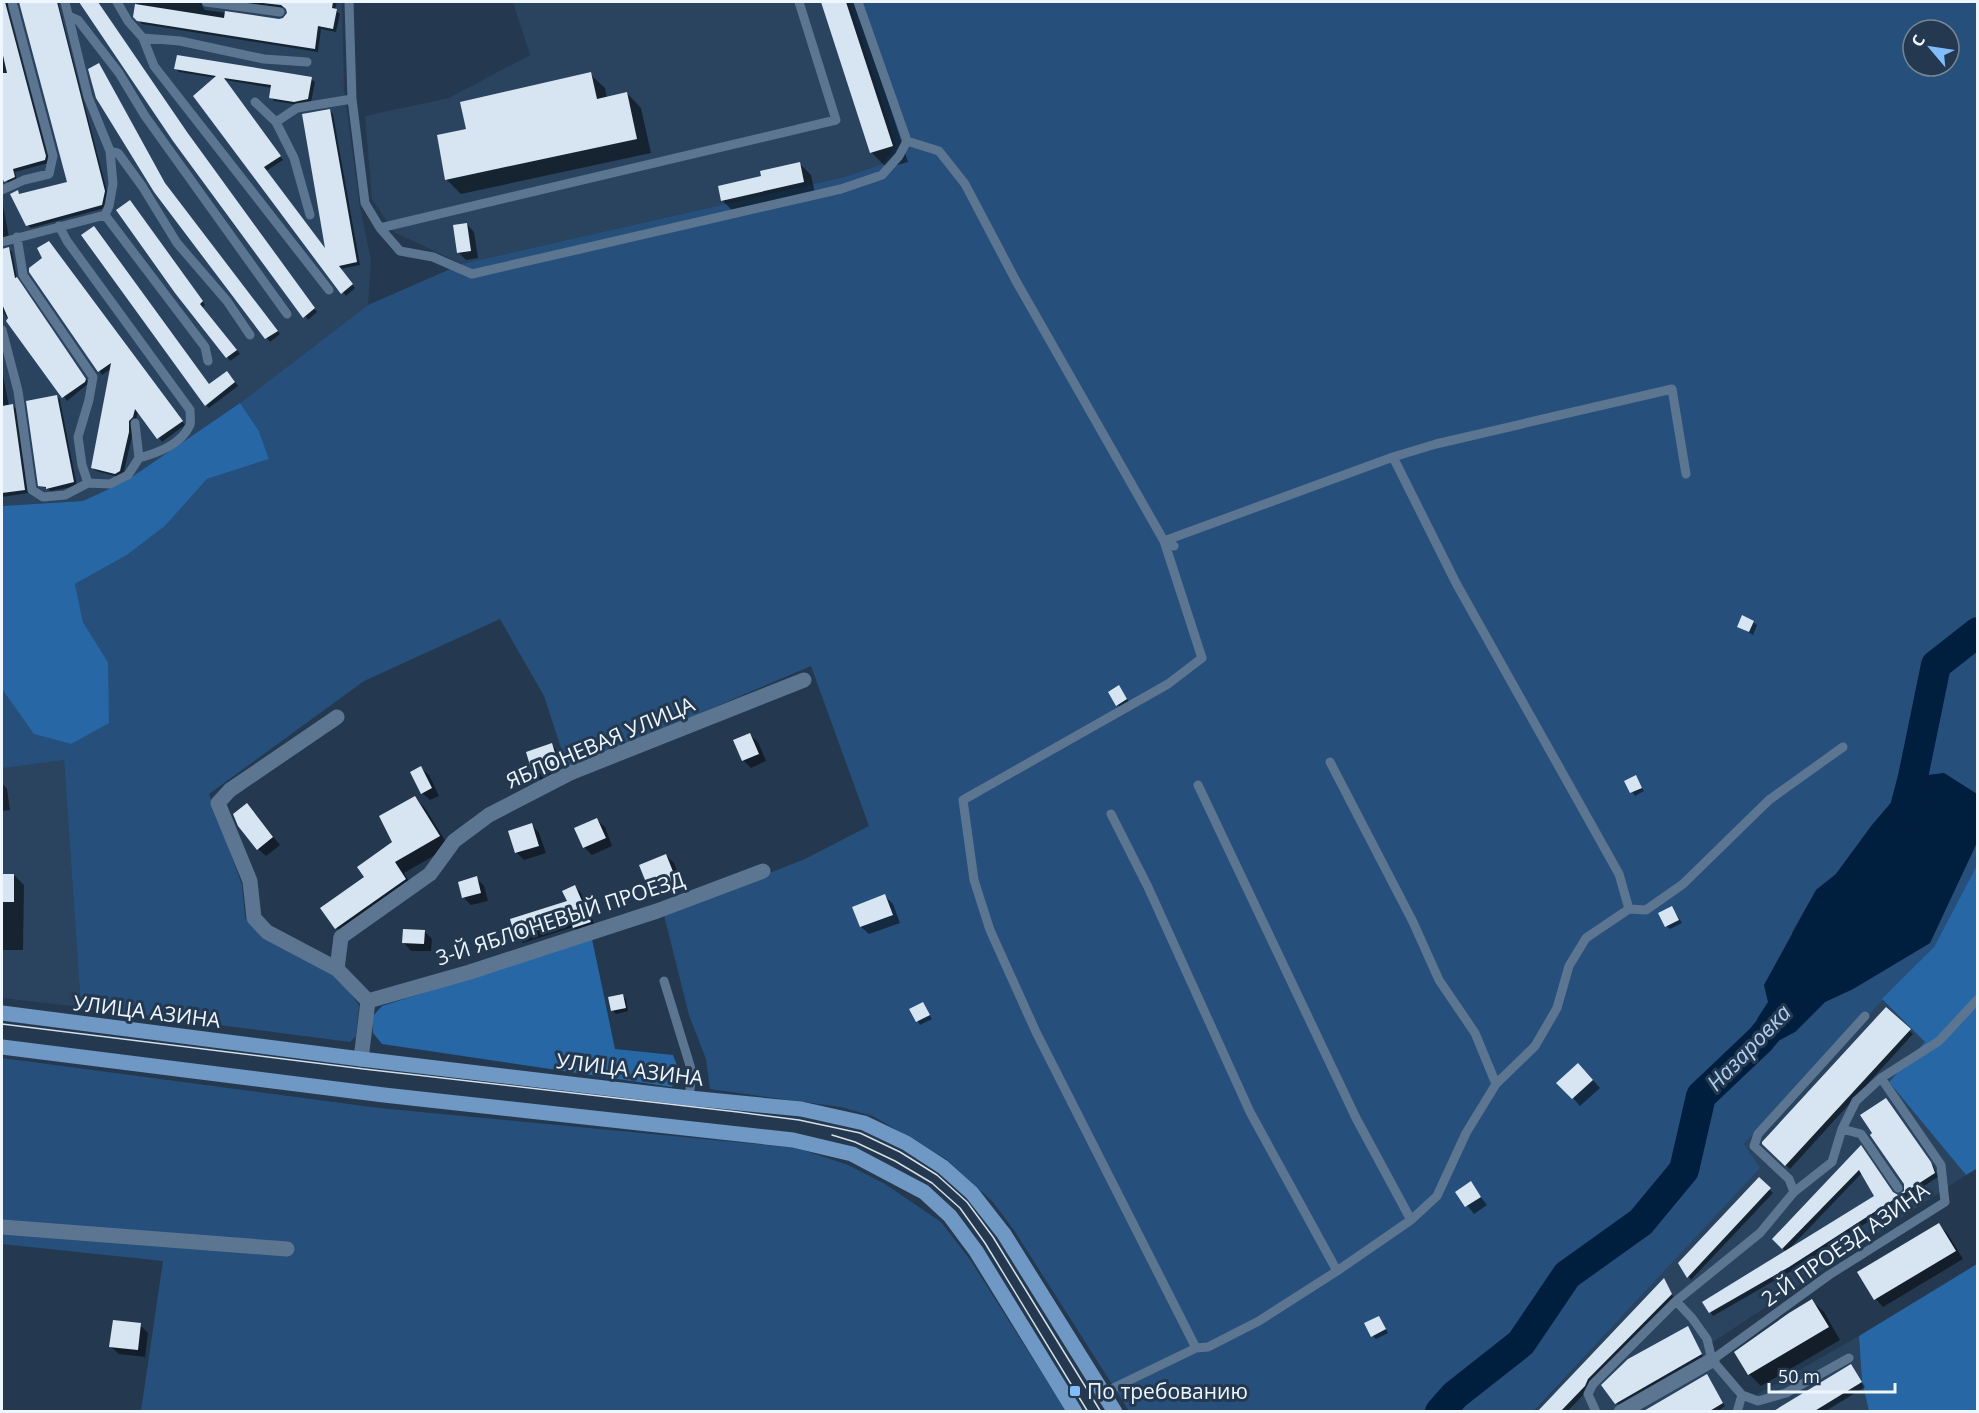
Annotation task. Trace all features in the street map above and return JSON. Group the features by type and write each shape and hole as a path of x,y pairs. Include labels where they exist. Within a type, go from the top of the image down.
{"street":[{"name":"ЯБЛОНЕВАЯ УЛИЦА","path":"337,969 341,937 430,874 454,841 489,815 570,773 804,680"},
{"path":"337,717 230,790 218,803 250,881 254,918 267,932 337,969 368,1001 361,1059"},
{"name":"3-Й ЯБЛОНЕВЫЙ ПРОЕЗД","path":"368,1001 470,972 657,911 763,871"},
{"name":"УЛИЦА АЗИНА","path":"2,1013 361,1059 801,1109 864,1123 906,1143 943,1167 972,1193 1004,1234 1115,1412"},
{"path":"2,1047 384,1095 793,1140 852,1154 924,1192 950,1216 976,1251 1075,1412"},
{"path":"2,1227 287,1249"},
{"path":"1621,1412 1712,1360"}],"lane":[{"path":"2,190 24,180 49,174 53,156 12,2"},
{"path":"65,2 88,97 110,151 113,184 105,215"},
{"path":"117,2 128,21 143,38 154,66 329,290"},
{"path":"206,2 280,12"},
{"path":"349,2 352,99 365,203 380,228 400,251 433,257 472,274 842,189 882,175 899,156 907,141 858,2"},
{"path":"380,228 836,120 799,2"},
{"path":"69,16 78,20 119,73 146,116 287,314"},
{"path":"143,38 180,41 264,59 307,62"},
{"path":"276,122 297,108 352,99"},
{"path":"255,102 276,122 294,158 310,215"},
{"path":"907,141 939,151 965,184 1016,281 1164,541 1202,658 1168,684 963,800 974,879 990,930 1036,1032 1196,1348"},
{"path":"110,151 118,153 142,186 177,243 227,301 249,335"},
{"path":"2,242 105,215"},
{"path":"105,215 205,347 208,361"},
{"path":"59,226 67,241 190,410 190,424 175,443 158,453 139,458"},
{"path":"17,237 23,275 93,377 78,437 82,465 88,483"},
{"path":"2,330 18,391 32,490 43,496 65,495 88,483 110,483 128,475 139,458 135,423"},
{"path":"1164,541 1393,457 1436,444 1672,389 1686,474"},
{"path":"1393,457 1456,583 1619,874 1629,909"},
{"path":"1164,541 1174,546"},
{"path":"1103,1393 1196,1348 1208,1347 1259,1321 1412,1220 1437,1196 1466,1133 1496,1084 1535,1046 1557,1008 1569,966 1586,938 1629,909 1646,910 1683,884 1769,800 1843,747"},
{"path":"1330,762 1413,922 1439,980 1475,1033 1496,1084"},
{"path":"1198,785 1356,1118 1412,1220"},
{"path":"1111,814 1148,887 1250,1112 1337,1271"},
{"path":"664,981 692,1072 689,1098"},
{"path":"1596,1412 1588,1394 1593,1384 1676,1301 1760,1233 1794,1192 1832,1162 1842,1129 1856,1101 1881,1078 1939,1041 1977,999"},
{"path":"1794,1192 1789,1179 1754,1146 1758,1134 1865,1016"},
{"name":"2-Й ПРОЕЗД АЗИНА","path":"1712,1360 1829,1275 1945,1202 1941,1165 1881,1078"},
{"path":"1842,1129 1861,1134 1898,1188"},
{"path":"1676,1301 1707,1339 1712,1360 1742,1395 1758,1401 1786,1393 1849,1358"},
{"path":"1737,1412 1742,1395"}],"shaded area":[{"path":"2,2 342,2 344,89 359,202 371,260 368,305 240,403 126,481 83,501 2,506"},
{"path":"513,2 849,2 896,145 881,166 844,177 462,264 394,232 372,199 365,116 449,98 530,55"},
{"path":"849,2 1977,2 1977,794 1944,773 1913,777 1872,825 1836,874 1816,890 1792,932 1795,1032 1825,1002 1853,989 1930,943 1977,839 1977,865 1934,947 1744,1144 1760,1168 1534,1411 1129,1411 1014,1230 992,1201 946,1159 873,1116 841,1107 710,1089 706,1059 689,1015 664,915 805,859 869,826 811,666 568,769 544,696 500,619 364,681 209,794 242,885 245,918 262,937 338,977 359,1005 356,1036 350,1042 81,1007 64,760 2,768 2,689 35,734 71,744 108,662 83,622 75,584 127,555 165,526 207,479 269,459 259,431 240,403 368,305 462,264 844,177 881,165 896,145"},
{"path":"240,403 259,431 269,459 207,479 165,526 127,555 75,584 83,622 108,662 109,723 71,744 34,734 2,689 2,506 83,501 126,481"},
{"path":"64,760 81,1007 2,998 2,767"},
{"path":"1944,773 1977,794 1978,839 1930,943 1853,989 1825,1002 1795,1032 1780,1040 1760,1040 1757,1019 1768,1002 1764,985 1816,890 1836,874 1872,825 1913,777"},
{"path":"1977,865 1978,1168 1966,1175 1889,1082 1925,1042 1882,999 1934,947"},
{"path":"592,939 615,1049 673,1055 679,1071 672,1087 382,1044 373,1033 372,1017 382,1006"},
{"path":"1882,999 1925,1042 1889,1082 1966,1175 1707,1346 1740,1404 1859,1336 1862,1382 1869,1411 1534,1412 1759,1168 1744,1144"},
{"path":"2,1058 379,1108 797,1148 848,1165 885,1184 941,1222 971,1261 1066,1411 141,1411 163,1261 2,1244"},
{"path":"1977,1264 1977,1411 1869,1411 1862,1382 1859,1336"}],"building":[{"path":"2,2 5,2 46,156 45,160 13,169 15,177 4,182 2,177 2,73 7,73 2,51"},
{"path":"19,2 57,2 105,191 102,205 26,226 10,194 18,190 19,194 67,182"},
{"path":"79,2 98,2 187,132 315,308 303,318 173,141"},
{"path":"253,2 333,2 332,8 337,9 333,29 318,26 315,49 137,21 133,17 135,4 224,18 225,11 279,19 287,13 281,5"},
{"path":"821,2 846,2 893,146 870,153"},
{"path":"177,55 312,77 308,99 294,102 269,98 271,85 224,78 281,156 264,167 325,248 302,114 330,109 357,262 339,266 353,284 341,294 193,96 216,76 174,69"},
{"path":"99,63 165,183 278,331 265,339 154,192 96,98 88,69"},
{"path":"591,72 597,99 627,92 637,139 445,180 437,135 466,129 460,102"},
{"path":"800,162 804,182 721,201 718,186 761,176 760,171"},
{"path":"130,200 203,301 200,304 237,350 226,358 175,293 116,210"},
{"path":"467,223 471,251 457,253 453,225"},
{"path":"94,226 209,384 227,371 235,382 205,406 81,235"},
{"path":"49,241 183,421 157,439 135,409 129,421 129,432 120,471 115,474 91,468 111,363 98,372 29,272 29,268 42,258 37,248"},
{"path":"9,247 15,278 17,277 86,379 62,398 6,321 8,318 2,304 2,249"},
{"path":"57,395 74,482 46,489 46,487 38,486 26,401"},
{"path":"13,404 25,490 2,493 2,406"},
{"path":"1742,615 1754,621 1749,632 1737,627"},
{"path":"1119,685 1127,699 1116,706 1108,692"},
{"path":"750,733 759,754 742,761 733,740"},
{"path":"552,743 559,766 533,775 526,752"},
{"path":"421,766 432,788 421,794 410,772"},
{"path":"1636,775 1642,788 1630,793 1624,781"},
{"path":"415,796 440,836 395,862 406,879 335,929 320,908 364,877 357,867 392,842 379,816"},
{"path":"247,803 273,837 257,850 238,826 233,814"},
{"path":"597,818 606,838 583,848 574,828"},
{"path":"532,823 539,846 515,853 508,831"},
{"path":"666,854 676,879 649,890 639,865"},
{"path":"2,874 14,874 14,902 2,902"},
{"path":"477,876 481,893 462,898 458,882"},
{"path":"575,885 591,922 573,928 570,920 515,937 510,919 567,901 562,891"},
{"path":"885,894 893,915 860,927 852,907"},
{"path":"1672,906 1679,920 1665,927 1658,913"},
{"path":"403,929 425,930 424,944 402,943"},
{"path":"623,994 626,1008 611,1011 608,997"},
{"path":"923,1002 930,1015 916,1022 909,1009"},
{"path":"1886,1007 1911,1029 1785,1166 1762,1142"},
{"path":"1578,1063 1593,1080 1572,1099 1556,1083"},
{"path":"1886,1098 1931,1162 1935,1173 1789,1267 1709,1313 1702,1302 1874,1196 1859,1170 1782,1249 1772,1239 1861,1145 1893,1192 1898,1195 1904,1191 1904,1184 1870,1135 1872,1133 1860,1115"},
{"path":"1759,1177 1771,1188 1687,1278 1678,1263"},
{"path":"1471,1181 1481,1197 1465,1207 1455,1192"},
{"path":"1939,1223 1956,1251 1874,1300 1857,1272"},
{"path":"1664,1278 1672,1294 1588,1379 1585,1386 1560,1412 1537,1412"},
{"path":"1812,1299 1829,1327 1748,1375 1734,1352"},
{"path":"1379,1316 1386,1329 1371,1337 1364,1323"},
{"path":"113,1320 141,1323 138,1350 109,1347"},
{"path":"1688,1326 1702,1354 1615,1404 1601,1385 1628,1359"},
{"path":"1851,1364 1862,1382 1813,1412 1772,1412"},
{"path":"1707,1374 1723,1403 1708,1412 1642,1412"}],"waterway":[{"name":"Назаровка","path":"1903,815 1936,665 1978,632"},
{"name":"Назаровка","path":"1440,1412 1455,1395 1521,1343 1567,1275 1641,1222 1684,1170 1701,1096 1760,1040 1786,1009"}],"tram line":[{"path":"2,1024 738,1112 799,1120 860,1133 900,1152 937,1175 967,1202 993,1237 1101,1412"},
{"path":"832,1135 855,1142 895,1161 932,1183 960,1208 985,1243 1088,1412"}],"place":[{"name":"По требованию","path":"1075,1391"}]}
